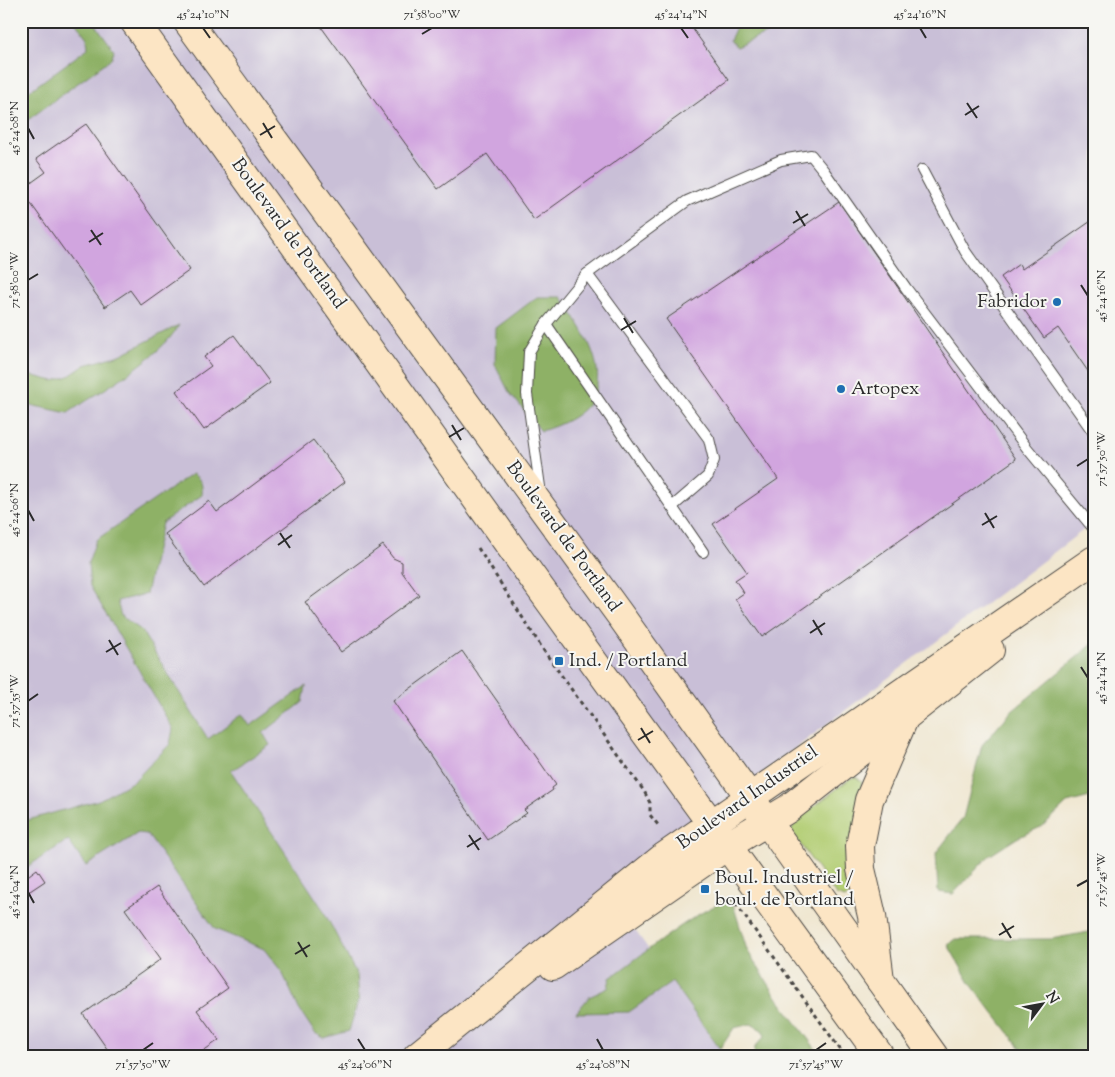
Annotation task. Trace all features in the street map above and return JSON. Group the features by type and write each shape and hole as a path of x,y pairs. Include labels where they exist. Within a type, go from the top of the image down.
{"main road":[{"name":"Boulevard de Portland","path":"134,21 880,1056"},
{"name":"Boulevard de Portland","path":"187,21 543,509 934,1056"},
{"name":"Boulevard Industriel","path":"418,1056 665,856 891,698 1094,560"},
{"name":"Boulevard Industriel","path":"418,1056 591,941 727,846 788,810 904,720 1094,566"},
{"path":"880,982 872,916 861,869 860,846 869,800 904,720"}],"lane":[{"path":"543,509 527,394 529,352 546,324 587,274 688,201 781,160 811,155 923,311 1027,448 1094,529"},
{"path":"922,170 966,251 1094,433"},
{"path":"587,274 709,439 714,460 708,476 672,507"},
{"path":"546,324 703,552"}],"path":[{"path":"497,577 544,651 644,791 650,803 650,816 659,826"},
{"path":"727,890 845,1056"}],"shaded area":[{"path":"21,21 1094,21 1094,522 607,891 725,1056 21,1056"}],"green space":[{"path":"74,21 93,21 114,50 112,58 21,125 21,97 88,48 87,38"},
{"path":"743,21 795,21 736,47 730,40 737,25"},
{"path":"537,297 561,297 586,338 594,357 598,375 595,392 585,407 568,420 541,431 509,392 495,364 496,328"},
{"path":"179,325 170,338 144,362 68,413 25,404 21,399 21,373 54,381 69,376 85,365 120,355"},
{"path":"192,474 201,482 202,495 162,523 146,594 117,601 121,616 141,630 208,739 242,714 250,726 306,686 303,702 263,733 270,745 231,771 322,908 357,975 359,998 349,1031 324,1038 315,1033 299,1009 282,972 264,949 215,929 147,834 138,833 86,866 68,840 21,871 21,822 99,800 134,781 170,744 173,729 90,586 88,563 96,540"},
{"path":"1094,643 1094,796 1067,803 1043,826 1017,838 989,856 953,894 938,892 936,853 963,818 982,745 1011,712"},
{"path":"856,777 862,782 854,892 845,898 836,895 791,831 795,821 851,778"},
{"path":"729,901 733,904 747,950 777,997 821,1056 754,1056 755,1047 765,1036 762,1030 751,1024 734,1028 720,1049 672,982 629,1012 576,1013 589,997 608,988 610,978 686,922 717,905"},
{"path":"1094,931 1094,1056 1027,1056 970,983 948,945 956,939 1051,939"}],"building":[{"path":"317,21 687,21 729,80 534,220 487,154 438,189"},
{"path":"86,124 190,270 141,305 130,290 105,307 21,190 46,172 36,159"},
{"name":"Artopex","path":"839,202 1016,459 762,637 735,599 744,593 735,580 747,572 713,524 778,479 666,319"},
{"name":"Fabridor","path":"1094,219 1094,380 1058,328 1044,338 1001,277 1019,264 1022,269"},
{"path":"234,335 270,383 204,430 176,391 211,366 204,357"},
{"path":"313,440 345,482 204,587 165,534 209,501 217,512"},
{"path":"383,545 393,558 402,562 402,572 419,595 341,652 305,602"},
{"path":"462,651 556,785 552,788 553,790 524,810 527,813 488,840 393,701"},
{"path":"37,869 45,881 21,897 21,881"},
{"path":"157,887 228,988 197,1010 219,1040 196,1056 116,1056 115,1054 112,1056 83,1014 161,959 125,909"}],"place":[{"name":"Fabridor","path":"1057,302"},
{"name":"Artopex","path":"841,389"},
{"name":"Ind. / Portland","path":"559,661"},
{"name":"Boul. Industriel / boul. de Portland","path":"705,889"}]}
